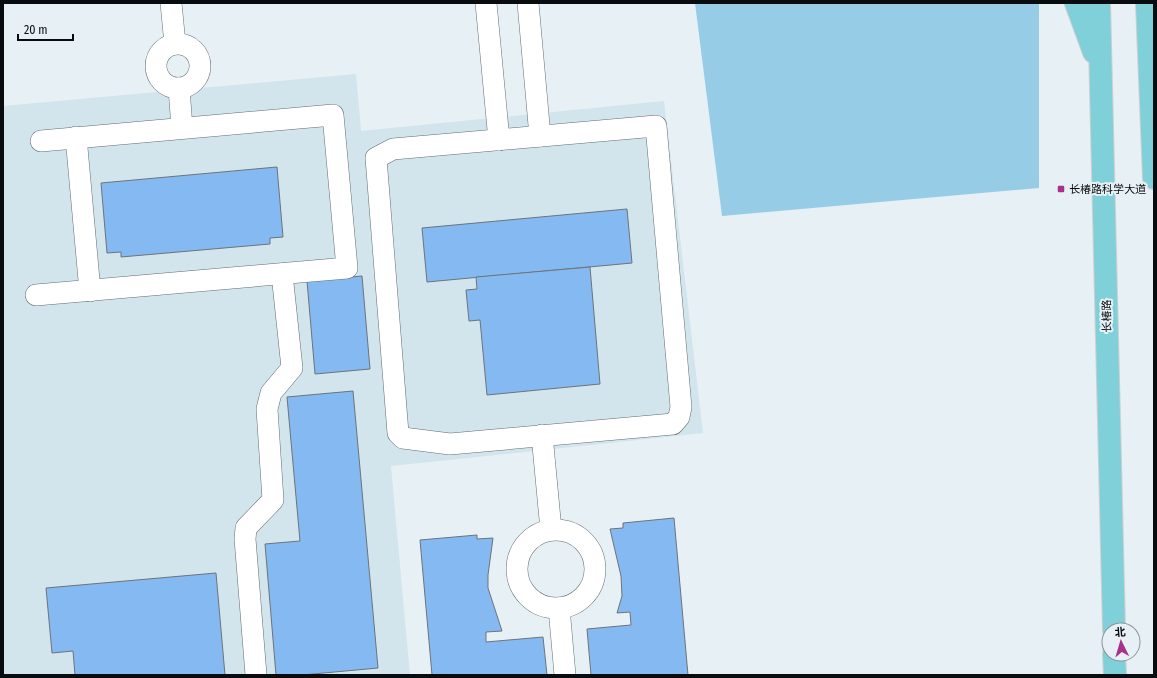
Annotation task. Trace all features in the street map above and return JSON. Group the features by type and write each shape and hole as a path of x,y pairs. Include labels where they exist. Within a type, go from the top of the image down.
{"main road":[{"path":"1076,3 1093,49 1101,78"},
{"name":"长椿路","path":"1100,3 1114,622"},
{"path":"1147,3 1154,178"},
{"path":"1151,92 1154,67"},
{"path":"1114,662 1115,675"}],"lane":[{"path":"171,3 175,44"},
{"path":"486,3 499,140"},
{"path":"528,3 540,136"},
{"path":"175,44 188,46 195,51 201,66 199,74 194,82 188,86 179,88 167,85 161,81 156,68 160,53 166,48 175,44"},
{"path":"179,88 182,128"},
{"path":"36,295 347,268 333,115 41,141"},
{"path":"656,126 681,408 679,418 673,424 450,444 403,438 398,433 376,158 393,149 540,136 656,126"},
{"path":"76,137 90,291"},
{"path":"256,675 245,539 246,528 273,500 267,409 270,392 292,368 282,274"},
{"path":"542,436 552,530"},
{"path":"552,530 568,531 581,539 591,550 596,570 590,589 584,597 576,603 559,608 546,607 528,597 518,579 516,569 520,554 528,540 537,534 552,530"},
{"path":"559,608 565,675"}],"shaded area":[{"path":"695,3 1039,3 1039,188 722,216"},
{"path":"356,74 361,131 664,101 703,433 391,466 410,675 3,675 3,106"}],"building":[{"path":"277,167 283,237 270,238 270,244 121,257 121,252 107,253 101,183"},
{"path":"627,209 632,263 427,282 422,228"},
{"path":"590,267 600,384 487,395 480,320 469,321 466,290 477,289 476,277"},
{"path":"362,276 370,369 315,374 307,281"},
{"path":"353,391 378,668 302,675 276,675 265,544 300,541 287,397"},
{"path":"674,518 688,675 591,675 587,629 631,625 630,612 617,613 622,596 621,576 610,529 623,528 623,523"},
{"path":"477,535 477,539 493,538 488,575 488,588 502,631 486,632 486,642 543,637 547,675 432,675 420,540"},
{"path":"216,573 225,675 75,675 73,651 52,653 46,588"}],"place":[{"name":"长椿路科学大道","path":"1061,189"}]}
